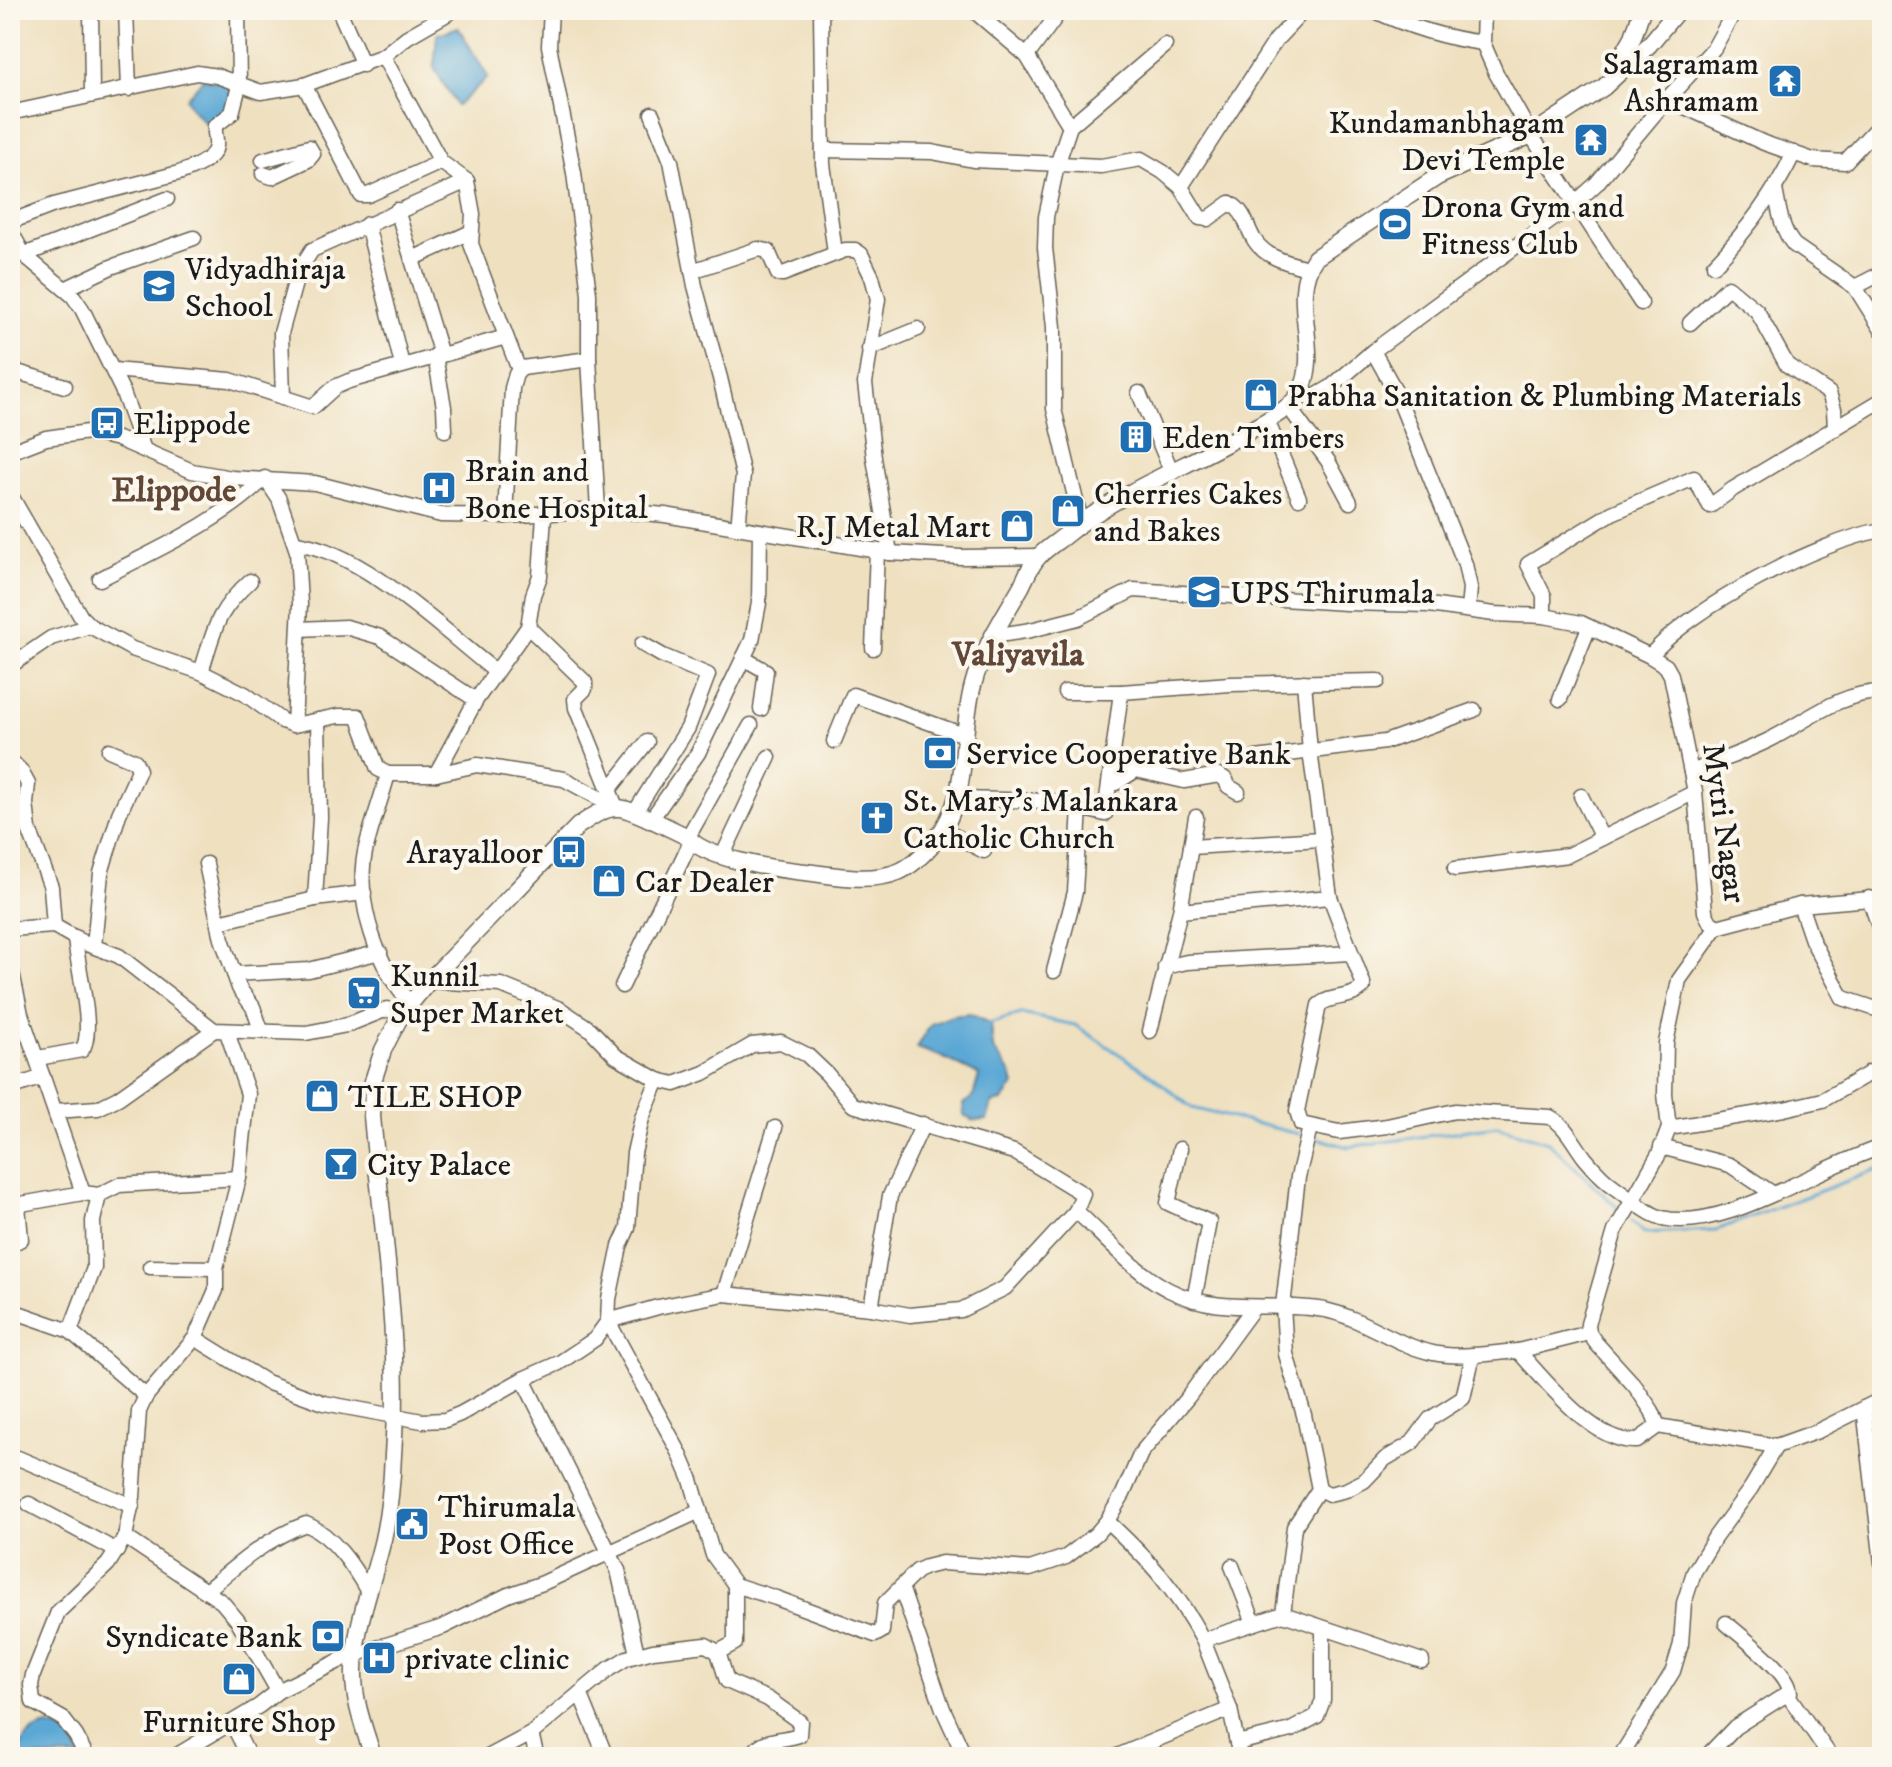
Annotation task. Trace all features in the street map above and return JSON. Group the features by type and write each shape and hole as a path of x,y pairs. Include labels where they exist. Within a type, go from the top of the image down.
{"main road":[{"path":"1604,87 1633,37 1642,10"},
{"path":"373,1757 355,1697 355,1653 384,1537 393,1455 394,1358 372,1116 373,1081 383,1050 406,1009 429,981 578,826 602,811 616,807 635,812 723,855 773,869 857,877 899,872 913,863 943,830 958,799 973,684 993,636 1038,556 1081,522 1267,420 1293,401 1305,381 1308,363 1303,287 1307,268 1315,258 1437,177 1531,135 1604,87 1649,45 1678,10"}],"street":[{"path":"91,10 92,95"},
{"path":"126,10 129,89"},
{"path":"10,222 54,205 157,179 198,165 215,149 215,126 232,113 239,86 238,10"},
{"path":"339,10 363,65"},
{"path":"10,113 197,73 217,76 261,92 304,85 383,56 407,37 454,10"},
{"path":"551,10 549,46 574,173 589,294 589,359 598,510"},
{"path":"821,10 823,150 828,214 835,253"},
{"path":"973,10 1027,56 1070,126"},
{"path":"1027,56 1061,10"},
{"path":"1181,187 1276,40 1304,10"},
{"path":"1373,10 1400,19 1423,32 1483,43"},
{"path":"1484,10 1483,43 1496,73 1531,135 1641,303"},
{"path":"1350,502 1293,401 1312,398 1331,387 1373,351 1575,203 1596,184 1714,48 1735,10"},
{"path":"1081,522 1054,409 1054,327 1045,248 1046,217 1057,165 1070,126 1165,45"},
{"path":"383,56 441,162 467,181 472,197 471,244 517,365 522,368"},
{"path":"304,85 361,195 368,195 441,162"},
{"path":"1667,99 1764,143 1813,160 1845,162 1882,122"},
{"path":"652,114 671,161 692,271 743,475 738,528"},
{"path":"823,150 932,152 973,160 1057,165 1101,166 1141,159 1181,187 1200,218 1208,219 1230,203 1243,213 1256,244 1280,261 1307,268"},
{"path":"1714,265 1735,243 1775,189 1794,153"},
{"path":"283,397 281,333 298,272 312,250 467,181"},
{"path":"1775,189 1787,237 1855,287 1882,330"},
{"path":"24,255 167,199"},
{"path":"397,210 438,356 445,430"},
{"path":"367,224 402,365"},
{"path":"10,230 24,255 65,289 82,309 113,370 144,450"},
{"path":"412,259 471,232"},
{"path":"65,289 111,267 194,238"},
{"path":"692,271 763,249 768,251 778,274 835,253 855,250 861,254 878,299 865,383 884,552 873,648"},
{"path":"1855,287 1882,273"},
{"path":"1690,323 1728,287 1757,311 1787,365 1829,393 1835,429"},
{"path":"869,349 918,329"},
{"path":"113,370 230,380 313,407 335,387 506,337"},
{"path":"1373,351 1396,392 1465,564 1470,588 1468,610"},
{"path":"505,516 512,388 516,374 522,368 589,359"},
{"path":"10,370 65,386"},
{"path":"1139,393 1172,473"},
{"path":"1544,616 1544,596 1528,564 1612,513 1694,478 1710,506 1733,489 1882,400"},
{"path":"1267,420 1299,498"},
{"path":"118,439 134,422"},
{"path":"10,452 46,438 88,432 118,439 192,471 232,478 315,483 441,515 544,515 598,510 665,515 884,552 961,557 1038,556"},
{"path":"265,478 279,499 296,543 299,629 294,725"},
{"path":"100,579 196,528 254,489 265,478"},
{"path":"10,494 81,617 90,626 132,649 201,672 245,694 282,721 294,725 338,716 358,716 378,769 388,774 436,774 477,765 564,779 616,807"},
{"path":"436,774 476,700 528,627 533,595 540,576 544,515"},
{"path":"993,636 1078,618 1133,590 1429,605 1544,616 1581,623 1650,656 1660,643 1712,607 1800,556 1882,530"},
{"path":"650,821 698,753 752,640 759,603 760,532"},
{"path":"296,543 316,546 371,572 495,671"},
{"path":"201,672 219,615 231,598 250,581"},
{"path":"10,666 51,638 90,626"},
{"path":"299,629 346,627 380,637 476,700"},
{"path":"528,627 585,682 585,689 575,699 576,708 616,807"},
{"path":"1560,699 1589,627"},
{"path":"635,812 688,728 708,675 642,644"},
{"name":"Mytri Nagar","path":"1650,656 1666,666 1671,675 1695,792 1705,912 1717,927"},
{"path":"743,658 766,671 761,709"},
{"path":"1065,692 1378,681"},
{"path":"1304,682 1330,897 1362,977 1363,987 1354,994 1322,1002 1314,1023 1297,1111 1301,1124 1354,1132 1455,1111 1550,1117 1564,1128 1598,1174 1647,1212 1679,1220 1728,1212 1832,1165 1882,1147"},
{"path":"958,799 1052,801 1105,814 1121,692"},
{"path":"1691,772 1766,742 1844,698 1864,692 1882,692"},
{"path":"834,741 853,695 964,735"},
{"path":"1256,758 1385,742 1474,710"},
{"path":"315,899 320,818 318,720"},
{"path":"622,986 690,839 751,725"},
{"path":"609,790 647,742"},
{"path":"94,946 101,873 119,814 139,770 135,761 109,750"},
{"path":"723,855 769,757"},
{"path":"10,760 28,784 26,803 29,829 51,887 54,926"},
{"path":"1110,781 1116,783 1136,770 1184,781 1219,775 1238,792"},
{"path":"55,1111 98,1108 220,1031 306,1033 347,1025 387,1009 406,1009 380,952 364,893 365,854 388,774"},
{"path":"1455,869 1568,855 1695,792"},
{"path":"1581,796 1602,838"},
{"path":"1054,971 1075,892 1080,808"},
{"path":"1150,1031 1180,911 1196,817"},
{"path":"943,830 984,851"},
{"path":"1191,847 1321,839"},
{"path":"206,864 234,974 239,988 253,1007 261,1030"},
{"path":"219,922 315,899 364,893"},
{"path":"1180,911 1330,897"},
{"path":"1658,1426 1640,1392 1589,1333 1588,1324 1615,1231 1634,1200 1669,1128 1665,1094 1666,1043 1679,980 1717,927 1800,905 1875,898 1882,935"},
{"path":"1800,905 1812,940 1843,998 1882,1011"},
{"path":"10,929 54,926 119,956 220,1031 248,1094 239,1178 216,1268 216,1290 195,1338 146,1396 139,1411 132,1506 125,1537 108,1564 58,1612 48,1642 36,1664 31,1685 33,1702 69,1725 87,1757"},
{"path":"38,1058 82,1050 85,1046 87,1027 75,937"},
{"path":"234,974 309,970 380,952"},
{"path":"1165,967 1187,962 1351,953"},
{"path":"10,963 21,1014 83,1193"},
{"path":"195,1338 266,1382 324,1403 422,1421 445,1420 559,1363 595,1339 608,1321 724,1294 871,1308 910,1315 961,1310 1005,1288 1076,1211 1083,1194 1014,1152 853,1105 807,1055 781,1042 752,1045 704,1073 675,1084 658,1080 616,1056 590,1029 560,1009 501,985 429,981"},
{"path":"1669,1128 1823,1100 1876,1069 1882,1086"},
{"path":"10,1088 43,1077"},
{"path":"658,1080 642,1118 634,1153 628,1228 620,1246 609,1299 608,1321 679,1452 691,1480 713,1555 735,1585 875,1635 882,1631 885,1603 917,1571 942,1563 1030,1569 1066,1557 1096,1534 1107,1521 1141,1453 1188,1397 1254,1307"},
{"path":"871,1308 890,1196 923,1124"},
{"path":"1283,1614 1294,1527 1319,1489 1304,1415 1286,1354 1283,1306 1298,1177 1310,1127"},
{"path":"724,1294 775,1128"},
{"path":"1661,1147 1721,1161 1772,1193"},
{"path":"1180,1149 1168,1203 1209,1222 1194,1300"},
{"path":"10,1245 21,1239 14,1206 83,1193 99,1195 119,1185 239,1178"},
{"path":"70,1331 94,1268 93,1221 99,1195"},
{"path":"1076,1211 1144,1274 1194,1300 1224,1307 1283,1306 1327,1311 1431,1353 1473,1355 1518,1351 1589,1333"},
{"path":"150,1267 216,1268"},
{"path":"10,1310 70,1331 146,1396"},
{"path":"1518,1351 1555,1392 1597,1429 1628,1441 1637,1441 1658,1426 1776,1446 1818,1431 1882,1399"},
{"path":"1319,1489 1329,1494 1346,1490 1364,1481 1385,1459 1412,1443 1430,1419 1463,1398 1473,1355"},
{"path":"523,1379 618,1570 637,1654"},
{"path":"1864,1408 1881,1556"},
{"path":"1620,1757 1673,1671 1681,1644 1684,1603 1694,1572 1776,1446"},
{"path":"18,1458 132,1506"},
{"path":"29,1504 117,1551"},
{"path":"174,1757 278,1691 355,1653 443,1627 508,1595 608,1555 700,1511"},
{"path":"1107,1521 1147,1558 1181,1600 1203,1640 1230,1709 1239,1750 1291,1730 1317,1716 1323,1700 1323,1628"},
{"path":"207,1590 246,1557 270,1541 306,1524 318,1529 354,1566 368,1592"},
{"path":"125,1537 222,1602 238,1621 278,1691"},
{"path":"1232,1566 1254,1623"},
{"path":"718,1652 735,1643 735,1585"},
{"path":"901,1587 943,1709 965,1757"},
{"path":"1203,1640 1283,1614 1422,1661"},
{"path":"1706,1757 1735,1727 1788,1695 1791,1688 1781,1673 1726,1623"},
{"path":"488,1757 531,1734 609,1669 637,1654 706,1645 718,1652 727,1681 768,1699 800,1722 799,1735 761,1744 755,1749 753,1757"},
{"path":"580,1693 606,1757"},
{"path":"1788,1695 1831,1757"},
{"path":"1115,1757 1230,1709"},
{"path":"232,1723 249,1757"},
{"path":"531,1734 537,1757"}],"water":[{"path":"458,27 488,77 457,106 434,68 437,35"},
{"path":"203,79 231,84 229,111 217,120 204,122 186,98"},
{"path":"970,1014 991,1024 993,1049 1011,1073 1014,1085 1002,1101 992,1103 987,1120 973,1121 964,1115 963,1104 973,1097 979,1075 917,1048 931,1024 952,1016"},
{"path":"49,1726 68,1732 81,1757 19,1757 28,1736"}],"waterway":[{"path":"989,1024 1021,1014 1075,1025 1151,1075 1192,1108 1299,1134"},
{"path":"1317,1138 1348,1147 1497,1126 1548,1142 1618,1208"},
{"path":"1632,1221 1644,1233 1716,1230 1882,1168"}],"place":[{"name":"Salagramam Ashramam","path":"1785,81"},
{"name":"Kundamanbhagam Devi Temple","path":"1591,140"},
{"name":"Drona Gym and Fitness Club","path":"1395,224"},
{"name":"Vidyadhiraja School","path":"159,286"},
{"name":"Prabha Sanitation & Plumbing Materials","path":"1261,395"},
{"name":"Elippode","path":"107,423"},
{"name":"Eden Timbers","path":"1136,437"},
{"name":"Brain and Bone Hospital","path":"439,488"},
{"name":"Cherries Cakes and Bakes","path":"1068,511"},
{"name":"R.J Metal Mart","path":"1017,526"},
{"name":"UPS Thirumala","path":"1204,592"},
{"name":"Service Cooperative Bank","path":"940,753"},
{"name":"St. Mary's Malankara Catholic Church","path":"877,818"},
{"name":"Arayalloor","path":"569,852"},
{"name":"Car Dealer","path":"609,881"},
{"name":"Kunnil Super Market","path":"364,993"},
{"name":"TILE SHOP","path":"322,1096"},
{"name":"City Palace","path":"341,1164"},
{"name":"Thirumala Post Office","path":"412,1524"},
{"name":"Syndicate Bank","path":"328,1636"},
{"name":"private clinic","path":"379,1658"},
{"name":"Furniture Shop","path":"239,1679"}],"district":[{"name":"Elippode","path":"174,489"},
{"name":"Valiyavila","path":"1018,653"}]}
